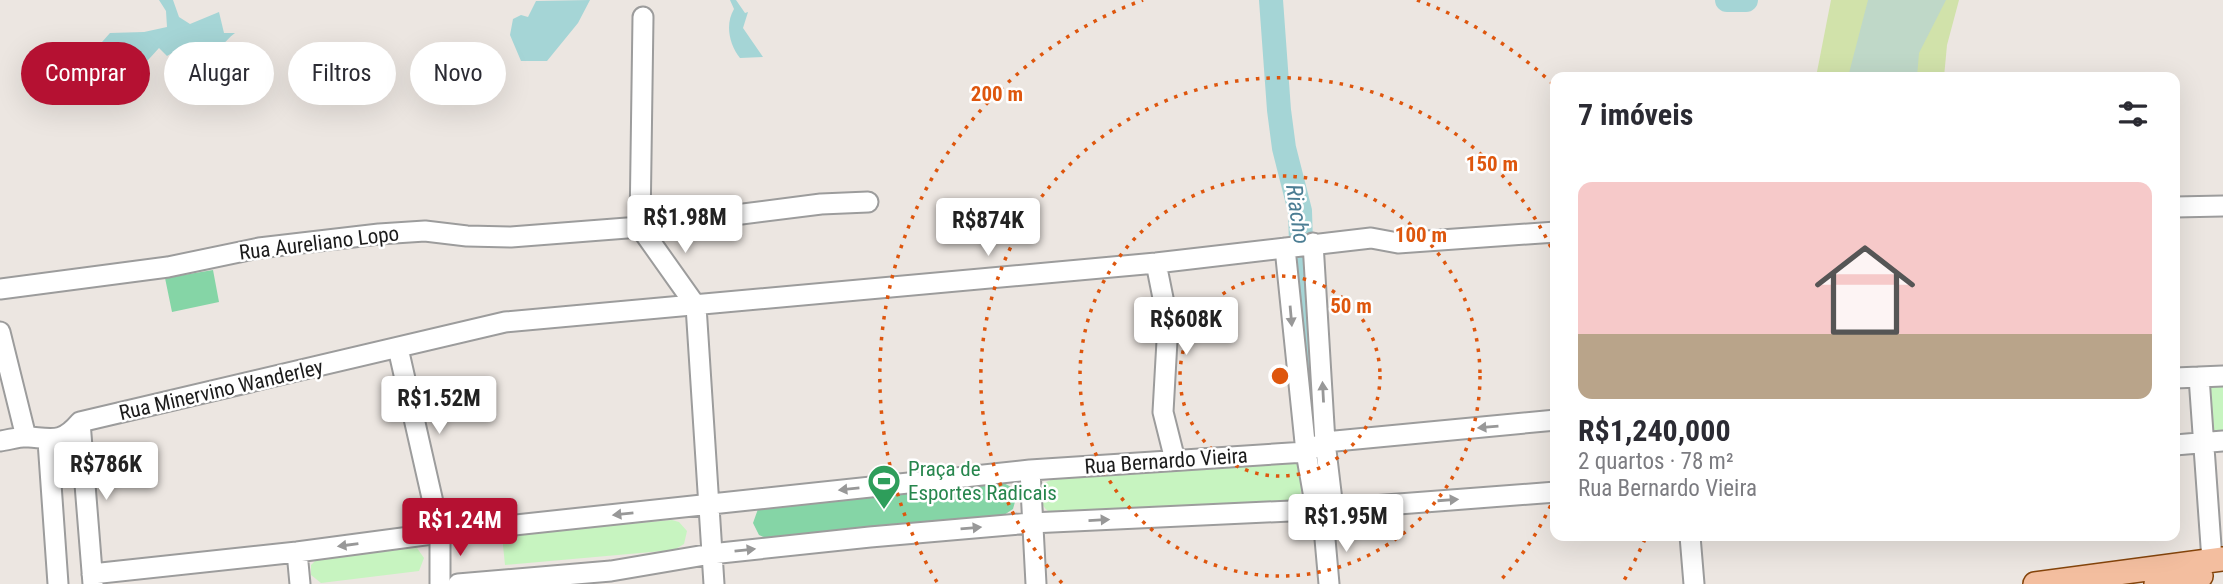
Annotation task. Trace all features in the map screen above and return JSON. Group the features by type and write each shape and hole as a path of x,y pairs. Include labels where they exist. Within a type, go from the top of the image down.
{"main road":[{"path":"2035,584 2212,571"},
{"path":"2156,584 2212,571"}],"street":[{"path":"643,17 640,227 696,306 713,584"},
{"name":"Rua Aureliano Lopo","path":"0,289 168,267 258,248 379,234 425,231 511,237 640,227 821,204 868,202"},
{"path":"2180,207 2223,206"},
{"name":"Rua Minervino Wanderley","path":"48,441 69,435 80,422 505,322 1156,263 1371,238 1398,243 1550,232"},
{"path":"1313,243 1325,442 1324,528 1329,584"},
{"path":"1285,248 1306,452 1324,509"},
{"path":"1156,263 1168,323 1163,412 1175,460"},
{"path":"0,332 26,437"},
{"path":"398,348 440,533 440,584"},
{"path":"2180,378 2223,376"},
{"path":"2199,377 2213,442 2212,571"},
{"name":"Rua Bernardo Vieira","path":"58,575 85,570 92,574 297,552 440,533 1030,470 1306,452 1325,442 1550,421"},
{"path":"80,422 92,574"},
{"path":"0,442 26,437 48,441 58,575"},
{"path":"2180,444 2213,442"},
{"path":"1030,470 1036,584"},
{"path":"458,584 611,571 711,554 1031,523 1324,509 1550,492"},
{"path":"1690,541 1694,584"},
{"path":"297,552 300,584"}],"green space":[{"path":"1831,0 1959,0 1947,45 1944,72 1817,72"},
{"path":"1868,0 1946,0 1919,53 1917,72 1849,72"},
{"path":"213,270 219,302 172,312 165,278"},
{"path":"2223,381 2223,430 2212,430 2207,382"},
{"path":"1296,460 1302,480 1298,500 1048,511 1041,498 1044,483 1053,479"},
{"name":"Praça de Esportes Radicais","path":"1002,482 1011,487 1016,498 1013,509 1004,515 766,538 759,535 753,523 758,509 765,506"},
{"path":"672,520 679,522 687,531 684,544 674,550 505,565 502,535"},
{"path":"417,548 424,558 419,571 321,583 311,575 311,565 318,558"}],"water":[{"path":"159,0 173,0 179,17 190,24 219,12 224,33 235,33 225,42 164,42 164,53 159,48 150,58 150,42 102,42 110,33 144,32 167,27 166,11"},
{"path":"590,0 578,23 547,61 521,61 510,35 513,19 521,15 528,17 536,1"},
{"path":"730,0 736,0 745,13 748,12 743,28 763,57 740,58 736,52 730,34 734,9"}],"waterway":[{"name":"Riacho","path":"1271,0 1284,148 1300,211 1302,275 1314,428"},
{"name":"Riacho","path":"1727,0 1746,0"}],"place":[{"name":"Praça de Esportes Radicais","path":"884,511"}]}
